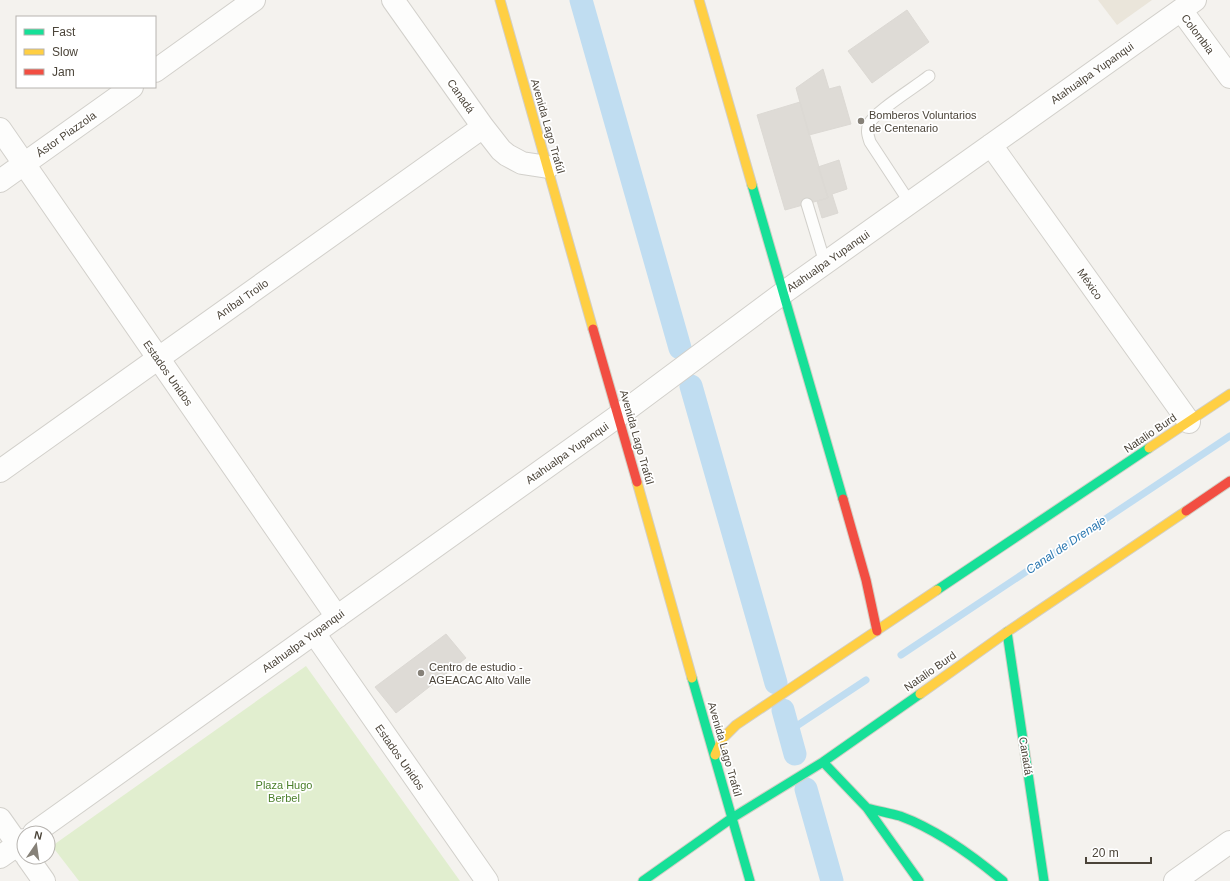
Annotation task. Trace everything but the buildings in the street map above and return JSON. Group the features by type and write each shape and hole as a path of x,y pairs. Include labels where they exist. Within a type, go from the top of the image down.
{"street":[{"path":"156,70 254,0"},
{"name":"Canadá","path":"392,0 501,150 514,160 530,165 548,167"},
{"name":"Avenida Lago Trafúl","path":"500,0 750,881"},
{"path":"699,0 866,580 877,631"},
{"name":"Atahualpa Yupanqui","path":"52,825 337,616 618,416 824,263 1188,5"},
{"name":"Colombia","path":"1188,5 1230,77"},
{"name":"Ástor Piazzola","path":"0,181 131,88"},
{"name":"Aníbal Troilo","path":"0,471 483,127"},
{"name":"Estados Unidos","path":"0,129 337,616"},
{"name":"México","path":"991,145 1188,422"},
{"name":"Natalio Burd","path":"714,755 725,735 736,725 1230,394"},
{"name":"Natalio Burd","path":"643,881 732,818 823,762 1007,632 1230,481"},
{"name":"Canadá","path":"1007,632 1044,881"},
{"name":"Estados Unidos","path":"314,633 487,881"},
{"path":"823,762 867,808 919,881"},
{"path":"867,808 899,816 926,828 950,842 1003,881"},
{"path":"0,819 16,836"},
{"path":"1175,881 1230,842"},
{"name":"Atahualpa Yupanqui","path":"0,857 16,849"},
{"path":"36,865 44,881"}],"lane":[{"path":"910,203 870,142 867,136 867,129 869,123 876,114 930,76"},
{"path":"807,204 824,263"}],"shaded area":[{"path":"1098,0 1152,0 1117,25"}],"green space":[{"name":"Plaza Hugo Berbel","path":"306,666 460,881 79,881 56,851 56,843"}],"waterway":[{"path":"581,0 680,348"},
{"path":"691,386 776,683"},
{"name":"Canal de Drenaje","path":"901,655 1230,436"},
{"name":"Canal de Drenaje","path":"789,731 866,680"},
{"name":"Canal de Drenaje","path":"783,710 795,754"},
{"path":"806,789 832,881"}],"traffic: fast":[{"path":"752,185 843,499"},
{"path":"937,590 1149,448"},
{"path":"1007,632 1044,881"},
{"path":"692,678 750,881"},
{"path":"643,881 732,818 823,762 920,694"},
{"path":"823,762 867,808 919,881"},
{"path":"867,808 900,816 928,828 967,853 1003,881"}],"traffic: slow":[{"path":"500,0 593,329"},
{"path":"699,0 752,185"},
{"path":"1149,448 1230,394"},
{"path":"637,482 692,678"},
{"path":"920,694 1007,632 1186,511"},
{"path":"715,755 723,738 736,725 937,590"}],"traffic: jam":[{"path":"593,329 637,482"},
{"path":"1186,511 1230,481"},
{"path":"843,499 866,580 877,631"}],"place":[{"name":"Bomberos Voluntarios de Centenario","path":"861,121"},
{"name":"Centro de estudio - AGEACAC Alto Valle","path":"421,673"}]}
